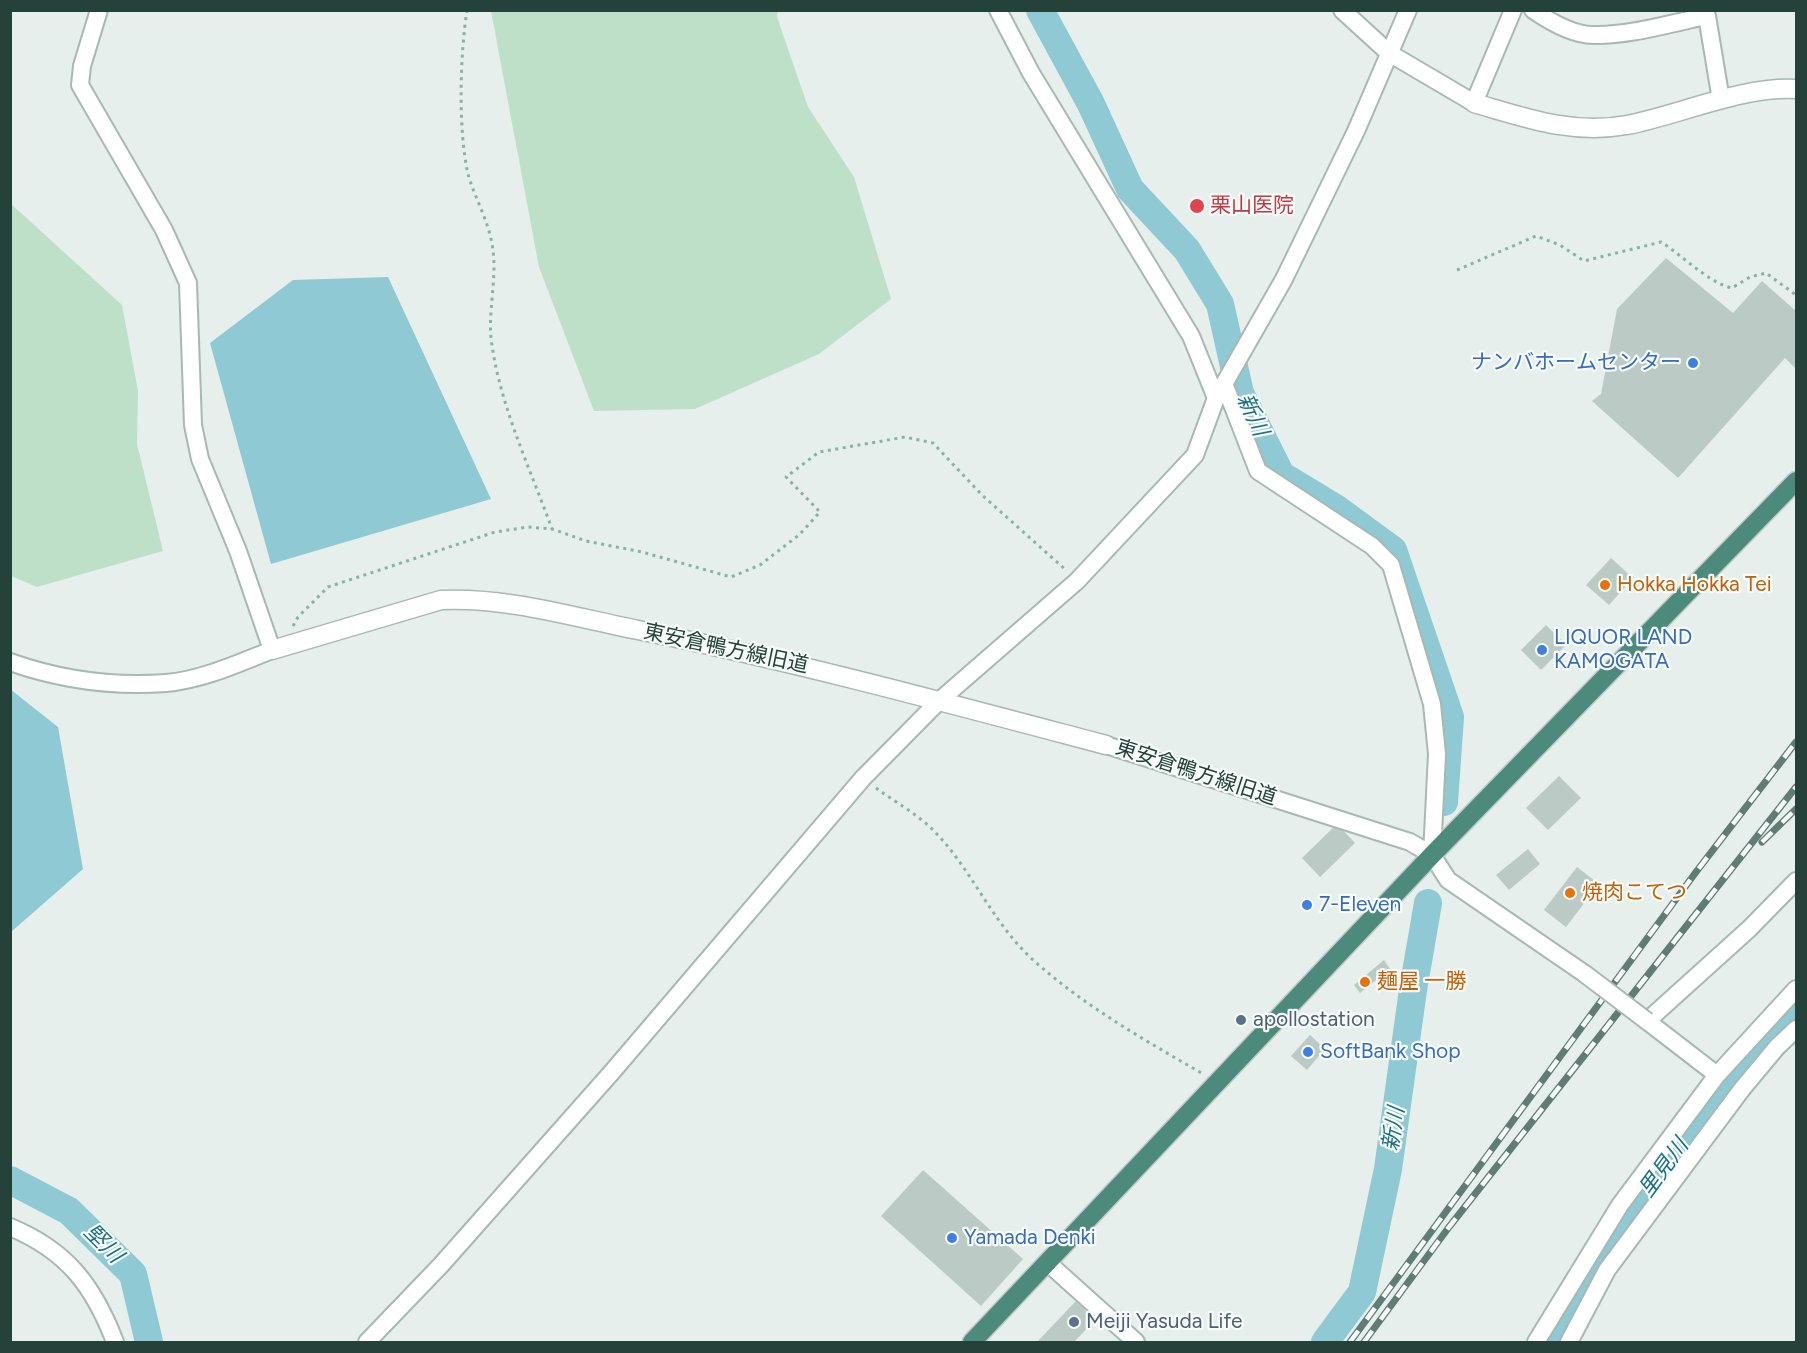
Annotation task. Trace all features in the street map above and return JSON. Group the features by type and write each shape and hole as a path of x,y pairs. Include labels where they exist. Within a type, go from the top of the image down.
{"highway":[{"path":"972,1342 1220,1083 1432,855 1797,481"}],"street":[{"path":"99,10 82,66 80,85 164,230 188,283 194,425 200,459 278,648"},
{"path":"998,10 1031,73 1191,336 1258,471 1372,546 1391,565 1432,704 1437,754 1432,855 1448,880 1585,974 1717,1075"},
{"path":"1342,10 1389,53 1474,103 1561,128 1625,126 1721,100 1797,89"},
{"path":"367,1342 441,1265 612,1072 863,778 939,700 1077,580 1195,455 1220,392 1284,279 1356,130 1408,10"},
{"path":"1474,103 1513,10"},
{"path":"1533,10 1549,22 1591,36 1643,29 1707,16 1721,100"},
{"name":"東安倉鴨方線旧道","path":"10,662 46,674 93,683 167,683 227,668 278,648 441,600 467,599 510,604 750,652 1106,745 1410,842 1432,855"},
{"path":"1647,1021 1749,929 1797,881"},
{"path":"1536,1342 1620,1204 1717,1075 1797,989"},
{"path":"1569,1342 1607,1270 1742,1089 1777,1047 1797,1029"},
{"path":"10,1227 52,1249 79,1274 102,1308 115,1342"},
{"path":"1048,1263 1136,1342"}],"path":[{"path":"467,10 461,48 464,134 468,174 491,238 496,271 491,336 498,378 552,530"},
{"path":"1457,270 1536,236 1560,245 1584,261 1661,242 1688,260 1716,285 1732,288 1750,277 1766,273 1797,295"},
{"path":"278,648 298,617 328,587 495,532 528,527 552,530 586,541 642,552 731,577 760,565 799,535 820,512 786,477 819,452 905,437 933,443 982,495 1077,580"},
{"path":"863,778 934,830 954,854 1003,927 1032,958 1110,1020 1220,1083"}],"green space":[{"path":"491,11 778,11 777,17 808,107 854,177 891,299 819,354 695,409 594,411 539,267"},
{"path":"10,203 122,305 138,391 137,444 163,551 37,587 11,576"}],"water":[{"path":"388,277 491,499 271,564 210,343 293,280"},
{"path":"10,689 58,727 83,869 11,932"}],"building":[{"name":"ナンバホームセンター","path":"1666,258 1733,313 1762,281 1796,311 1796,369 1785,358 1678,478 1592,401 1601,394 1617,309"},
{"path":"1611,558 1633,578 1609,605 1586,585"},
{"path":"1546,625 1566,645 1541,670 1521,650"},
{"path":"1559,776 1581,798 1548,830 1526,808"},
{"path":"1337,824 1355,843 1320,877 1302,858"},
{"path":"1528,849 1540,864 1509,890 1496,875"},
{"path":"1577,867 1599,884 1566,927 1544,910"},
{"path":"1384,960 1390,969 1360,993 1354,985"},
{"name":"SoftBank Shop","path":"1310,1035 1325,1049 1307,1070 1291,1056"},
{"name":"Yamada Denki","path":"923,1170 1023,1259 981,1306 881,1216"},
{"path":"1076,1301 1095,1320 1074,1342 1037,1342"}],"waterway":[{"name":"新川","path":"1040,10 1091,104 1130,189 1187,250 1220,304 1240,393 1281,475 1337,509 1393,550 1450,717 1444,802"},
{"name":"新川","path":"1325,1342 1362,1292 1388,1169 1413,990 1428,903"},
{"name":"里見川","path":"1551,1342 1592,1268 1695,1125 1796,1007"},
{"name":"堅川","path":"10,1180 69,1211 133,1274 149,1342"}],"railway":[{"path":"1350,1342 1696,872 1796,742"},
{"path":"1364,1342 1449,1227 1796,787"},
{"path":"1762,842 1796,809"}],"place":[{"name":"栗山医院","path":"1197,206"},
{"name":"ナンバホームセンター","path":"1693,363"},
{"name":"Hokka Hokka Tei","path":"1605,585"},
{"name":"LIQUOR LAND KAMOGATA","path":"1542,650"},
{"name":"焼肉こてつ","path":"1570,893"},
{"name":"7-Eleven","path":"1307,905"},
{"name":"麺屋 一勝","path":"1365,982"},
{"name":"apollostation","path":"1241,1020"},
{"name":"SoftBank Shop","path":"1308,1052"},
{"name":"Yamada Denki","path":"952,1238"},
{"name":"Meiji Yasuda Life","path":"1074,1322"}]}
